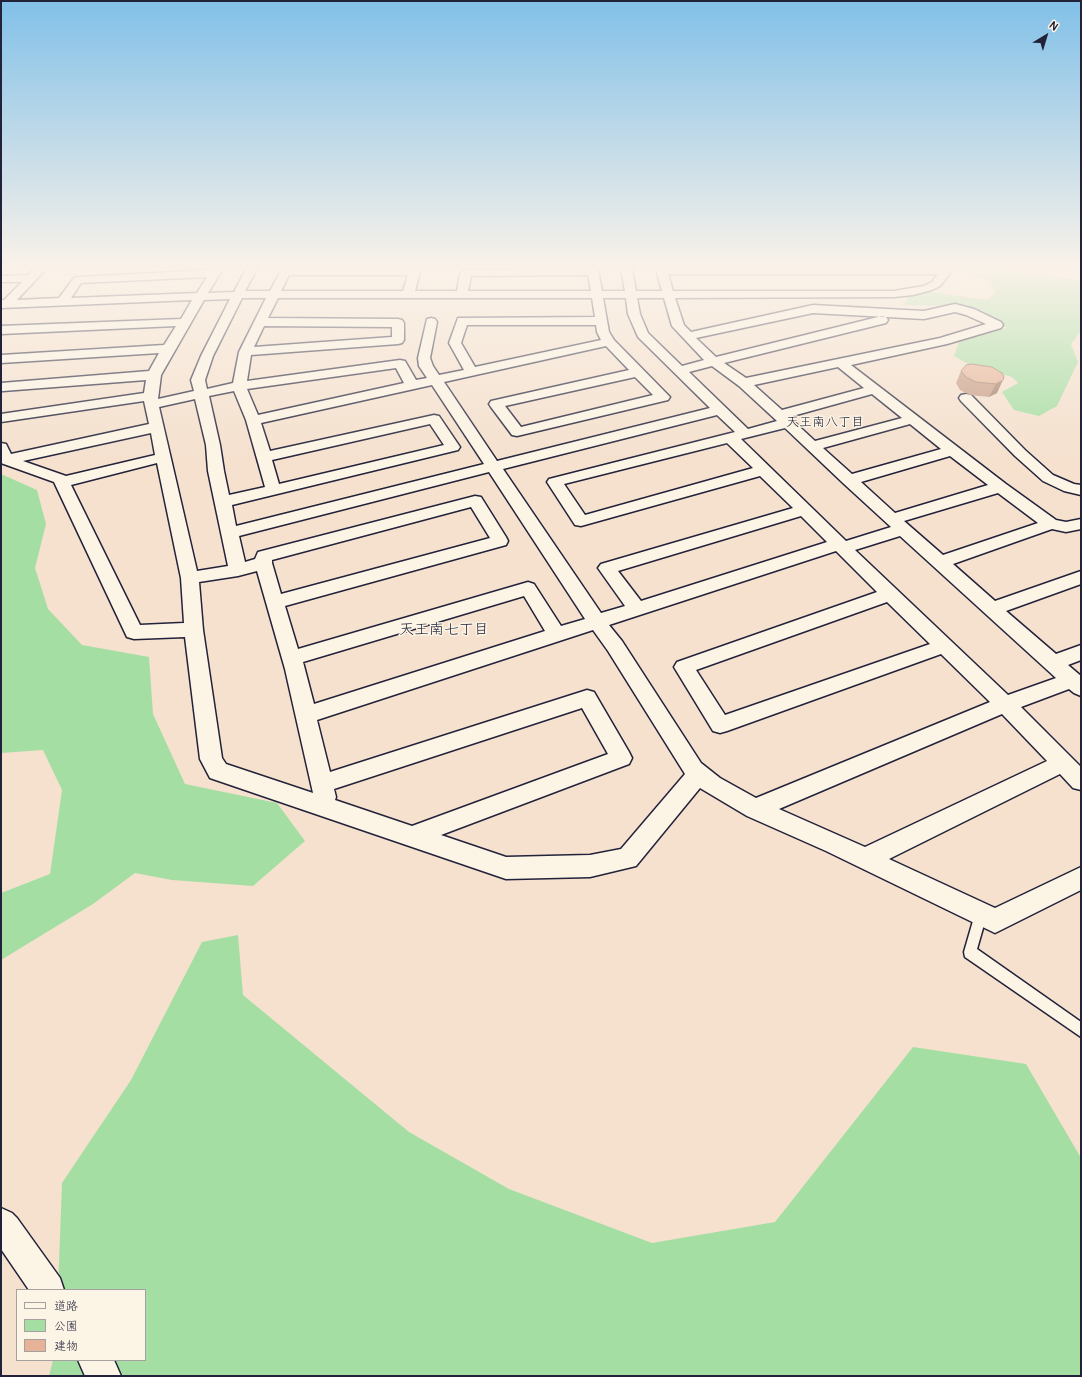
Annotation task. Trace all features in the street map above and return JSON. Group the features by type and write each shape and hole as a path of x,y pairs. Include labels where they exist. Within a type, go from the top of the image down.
{"street":[{"path":"178,333 154,375 151,400 190,578 194,630 211,760 218,771 506,868 590,866 628,858 698,774"},
{"path":"218,333 198,380 213,445 222,502 238,570"},
{"path":"254,333 245,352 239,386 253,420 273,489"},
{"path":"245,352 398,340 398,333"},
{"path":"429,333 424,358 426,366 597,622 615,646 692,769 712,785 755,809 865,859 995,921 1081,878"},
{"path":"458,333 455,343 472,373"},
{"path":"604,333 609,342 663,397 517,432 496,404 638,372"},
{"path":"642,333 719,410 763,470 1005,704 1081,781"},
{"path":"686,333 713,361 744,383 897,524 1076,684"},
{"path":"689,336 702,333"},
{"path":"680,370 825,333"},
{"path":"744,383 943,341 969,333"},
{"path":"253,420 609,342"},
{"path":"1,425 4,387 3,359 168,349"},
{"path":"841,363 1050,524 1066,527 1081,524"},
{"path":"2,418 201,394 239,386 400,364 412,385"},
{"path":"4,387 154,375"},
{"path":"763,470 581,521 555,482 738,436 784,419 875,390"},
{"path":"966,398 1020,453 1048,478 1070,488 1081,490"},
{"path":"229,533 719,410"},
{"path":"222,502 453,447 434,419 264,457"},
{"path":"812,446 913,419"},
{"path":"3,454 157,427"},
{"path":"849,480 953,450"},
{"path":"3,454 60,479 134,632 194,630"},
{"path":"62,482 164,457"},
{"path":"306,715 557,634 841,546 1000,486"},
{"path":"275,602 500,541 475,501 264,556 263,563 292,658 327,808"},
{"path":"637,609 607,568 803,510"},
{"path":"940,562 1050,524"},
{"path":"190,578 238,570 263,563"},
{"path":"992,609 1081,577"},
{"path":"292,658 528,588 557,634"},
{"path":"890,594 684,667 720,725 944,646"},
{"path":"1053,663 1081,652"},
{"path":"755,809 1005,704 1076,684"},
{"path":"322,784 587,698 621,758 412,836"},
{"path":"865,859 1063,763"},
{"path":"1,1224 47,1289"},
{"path":"96,1361 104,1376"}],"lane":[{"path":"981,914 970,952 1081,1030"}],"green space":[{"path":"988,333 1079,333 1071,344 1078,362 1057,406 1039,416 1014,410 1002,392 1018,383 1012,377 972,366 954,356 959,342"},
{"path":"1,474 37,490 46,524 35,568 48,609 82,645 149,657 153,714 185,784 277,803 305,841 253,886 172,880 135,873 93,904 1,960 1,893 50,874 62,790 43,750 1,753"},
{"path":"238,935 243,995 409,1132 509,1189 652,1243 775,1222 913,1047 1026,1064 1081,1158 1081,1376 49,1376 53,1361 146,1361 146,1289 58,1289 62,1183 131,1080 202,942"}],"building":[{"path":"971,364 992,367 1002,373 1004,377 1003,380 996,384 976,382 966,377 961,371 966,365"}],"district":[{"name":"天王南八丁目","path":"825,423"},
{"name":"天王南七丁目","path":"444,630"}]}
